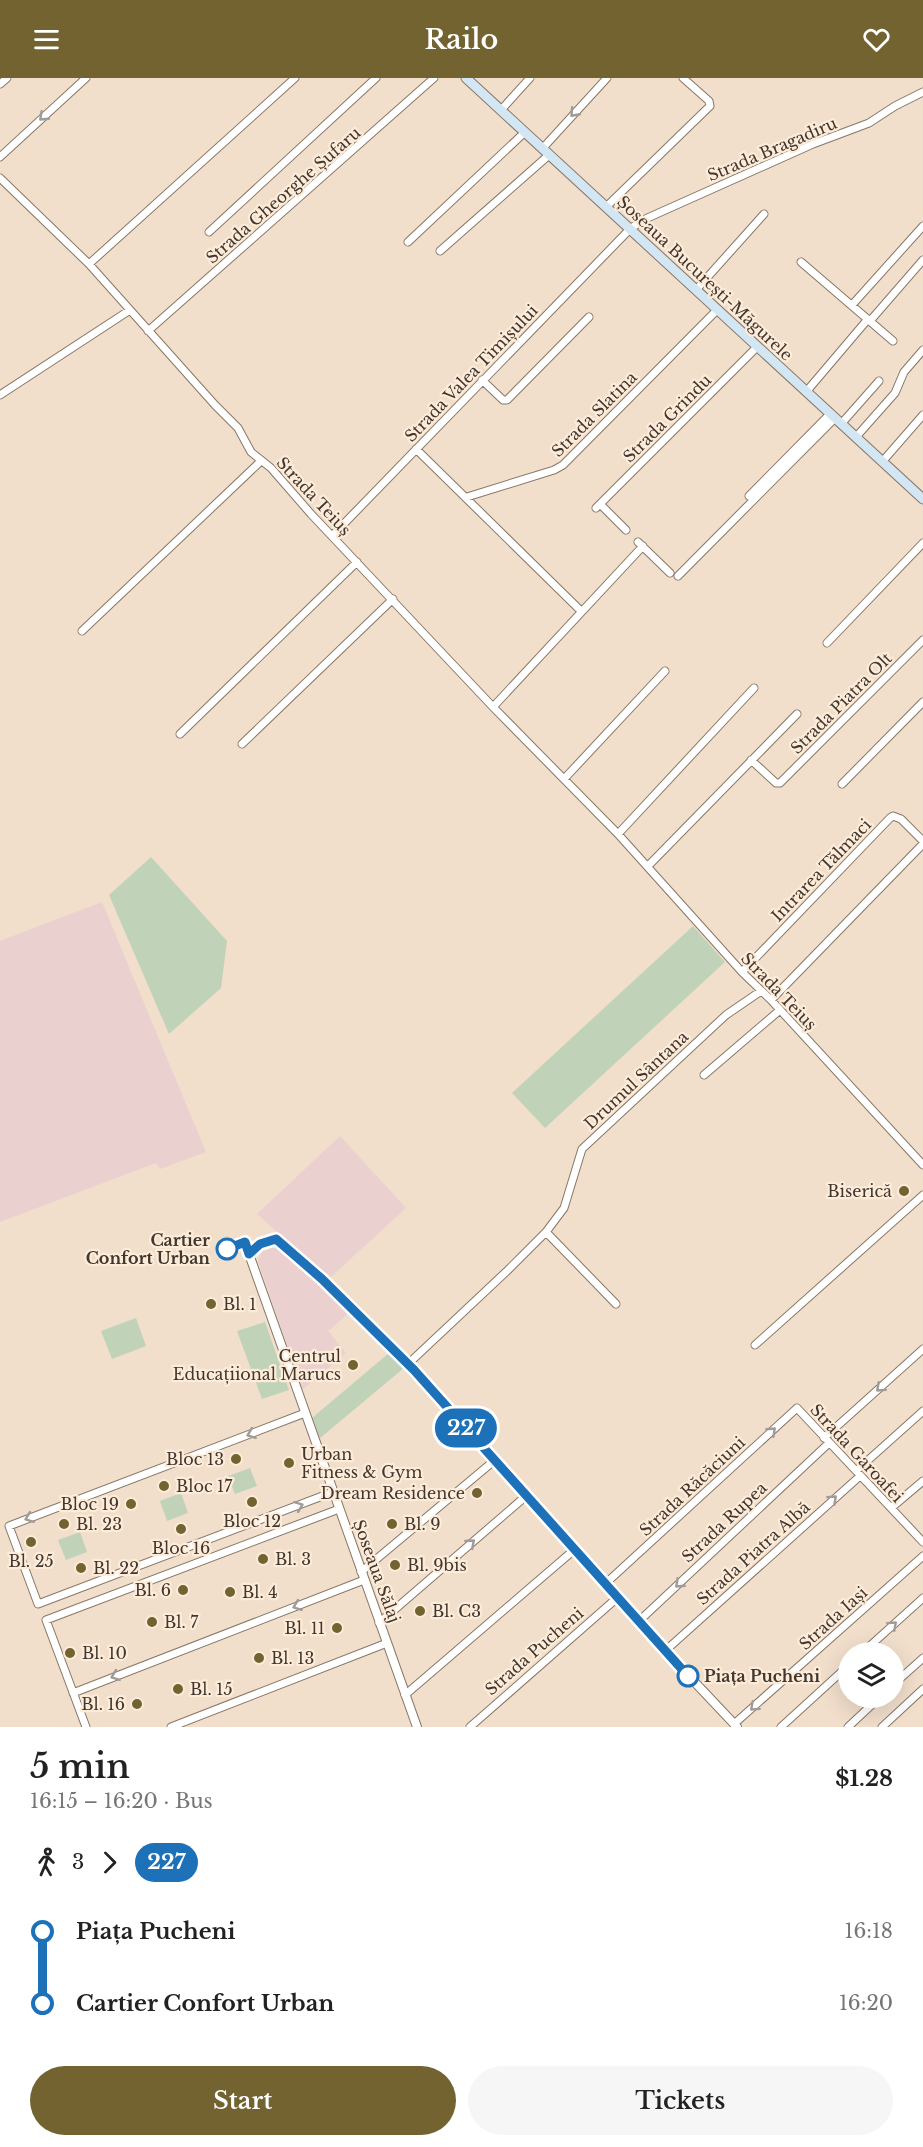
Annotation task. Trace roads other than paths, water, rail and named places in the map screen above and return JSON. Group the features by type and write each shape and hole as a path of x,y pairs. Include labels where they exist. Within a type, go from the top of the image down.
{"main road":[{"name":"Șoseaua București-Măgurele","path":"466,78 923,500"}],"street":[{"path":"0,84 7,78"},
{"path":"0,157 86,78"},
{"path":"89,264 295,78"},
{"path":"209,232 376,78"},
{"name":"Strada Gheorghe Șufaru","path":"148,331 434,78"},
{"path":"501,110 530,78"},
{"path":"440,251 546,152 606,78"},
{"path":"606,207 710,106 709,101 683,78"},
{"name":"Strada Bragadiru","path":"630,229 643,220 813,144 873,121 895,106 923,92"},
{"path":"408,242 525,132"},
{"name":"Strada Teiuș","path":"0,178 89,264 238,428 249,450 276,473 493,707 618,834 742,972 771,1000 923,1165"},
{"path":"696,290 764,214"},
{"path":"852,305 923,226"},
{"name":"Strada Valea Timișului","path":"332,536 630,229"},
{"path":"806,392 923,260"},
{"path":"801,262 893,341"},
{"path":"0,395 130,310"},
{"name":"Strada Slatina","path":"467,497 554,470 563,465 717,310"},
{"path":"482,380 503,400 507,400 589,317"},
{"name":"Strada Grindu","path":"626,530 598,506 757,347"},
{"path":"856,437 896,393 904,372 923,350"},
{"path":"749,496 879,381"},
{"path":"882,462 923,415"},
{"path":"493,707 640,544 674,575 835,419"},
{"path":"416,449 581,611"},
{"path":"82,631 261,461"},
{"path":"827,643 923,543"},
{"path":"180,734 357,562"},
{"path":"242,744 393,599"},
{"name":"Strada Piatra Olt","path":"751,760 778,784 923,640"},
{"path":"564,779 665,671"},
{"path":"618,834 754,688"},
{"path":"842,784 923,702"},
{"path":"648,866 797,714"},
{"name":"Intrarea Tălmaci","path":"742,972 890,818 893,816 901,819 923,843"},
{"path":"771,1000 923,843"},
{"name":"Drumul Sântana","path":"408,1364 546,1232 564,1208 582,1149 726,1015 761,991"},
{"path":"705,1075 780,1010"},
{"path":"755,1345 923,1195"},
{"path":"546,1232 616,1304"},
{"name":"Șoseaua Sălaj","path":"408,1364 322,1279 276,1239 260,1244 249,1254 417,1727"},
{"name":"Strada Rupea","path":"638,1622 923,1349"},
{"path":"408,1364 638,1622 735,1726"},
{"name":"Strada Garoafei","path":"797,1408 923,1542"},
{"name":"Strada Răcăciuni","path":"605,1584 797,1408"},
{"name":"Strada Piatra Albă","path":"665,1651 923,1411"},
{"path":"305,1413 9,1526 38,1604 333,1492"},
{"path":"73,1693 363,1576 495,1460"},
{"path":"891,1508 923,1480"},
{"path":"379,1623 526,1496"},
{"path":"86,1727 46,1620 339,1509"},
{"path":"405,1695 574,1550"},
{"name":"Strada Iași","path":"735,1726 923,1556"},
{"name":"Strada Pucheni","path":"470,1727 617,1598"},
{"path":"874,1642 923,1598"},
{"path":"171,1727 387,1643"},
{"path":"904,1675 923,1658"},
{"path":"781,1727 838,1675"},
{"path":"882,1727 923,1689"},
{"path":"848,1727 868,1708"}],"place":[{"name":"Biserică","path":"904,1191"},
{"name":"Cartier Confort Urban","path":"227,1249"},
{"name":"Bl. 1","path":"211,1304"},
{"name":"Centrul Educațiional Marucs","path":"353,1365"},
{"name":"Bloc 13","path":"236,1459"},
{"name":"Urban Fitness & Gym","path":"289,1463"},
{"name":"Bloc 17","path":"164,1486"},
{"name":"Dream Residence","path":"477,1493"},
{"name":"Bloc 12","path":"252,1502"},
{"name":"Bloc 19","path":"131,1504"},
{"name":"Bl. 23","path":"64,1524"},
{"name":"Bl. 9","path":"392,1524"},
{"name":"Bloc 16","path":"181,1529"},
{"name":"Bl. 25","path":"31,1542"},
{"name":"Bl. 3","path":"263,1559"},
{"name":"Bl. 9bis","path":"395,1565"},
{"name":"Bl. 22","path":"81,1568"},
{"name":"Bl. 6","path":"183,1590"},
{"name":"Bl. 4","path":"230,1592"},
{"name":"Bl. C3","path":"420,1611"},
{"name":"Bl. 7","path":"152,1622"},
{"name":"Bl. 11","path":"337,1628"},
{"name":"Bl. 10","path":"70,1653"},
{"name":"Bl. 13","path":"259,1658"},
{"name":"Piața Pucheni","path":"688,1676"},
{"name":"Bl. 15","path":"178,1689"},
{"name":"Bl. 16","path":"137,1704"}]}
